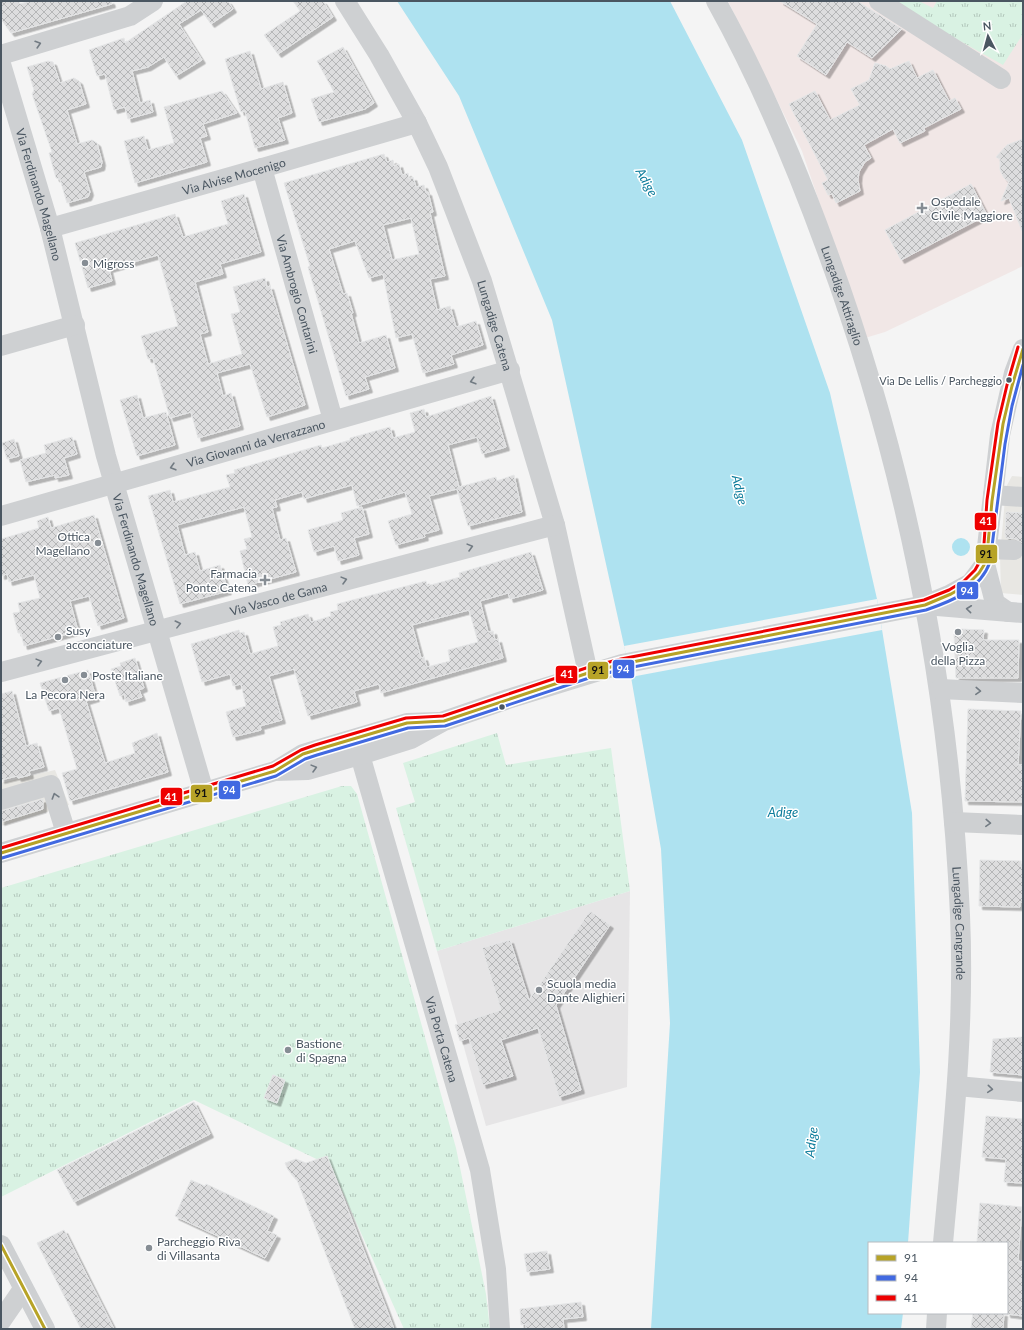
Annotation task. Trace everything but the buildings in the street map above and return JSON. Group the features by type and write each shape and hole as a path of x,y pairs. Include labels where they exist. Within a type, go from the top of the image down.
{"street":[{"path":"1,55 130,16 153,1"},
{"name":"Lungadige Catena","path":"345,1 379,55 417,122 438,167 482,281 510,370 555,525 588,673"},
{"name":"Lungadige Attiraglio","path":"716,1 777,124 810,204 859,338 889,442 925,605"},
{"path":"879,1 1001,79"},
{"name":"Via Ferdinando Magellano","path":"1,64 50,228 114,484 204,792"},
{"name":"Via Alvise Mocenigo","path":"50,228 417,122"},
{"name":"Via Ambrogio Contarini","path":"262,168 333,420"},
{"path":"1,346 75,325"},
{"path":"1015,612 995,603 986,556 1000,435 1014,373 1023,349"},
{"name":"Via Giovanni da Verrazzano","path":"1,516 510,370"},
{"path":"993,495 1023,497"},
{"name":"Via Vasco de Gama","path":"1,672 555,525"},
{"path":"1,853 275,771 308,770 360,755 411,739 444,721 588,673 622,664 925,605 949,596 971,583 986,556 1014,550"},
{"path":"925,605 1015,612"},
{"name":"Lungadige Cangrande","path":"925,605 940,689 947,744 960,916 960,1027 957,1086 943,1242"},
{"path":"940,689 1023,693"},
{"path":"275,771 303,754 407,723 444,721"},
{"name":"Via Porta Catena","path":"360,755 480,1170 496,1269 500,1329"},
{"path":"1,800 51,785 66,833"},
{"path":"954,822 1023,825"},
{"path":"957,1086 1023,1092"},
{"path":"1,1245 6,1269 24,1289 45,1329"},
{"path":"1,1321 24,1289"},
{"path":"936,1329 937,1314"}],"shaded area":[{"name":"Ospedale Civile Maggiore","path":"728,1 1023,1 1023,266 885,332 865,338 802,151"},
{"path":"1012,476 1023,477 1023,595 1001,593 1000,556 1006,487"},
{"path":"55,770 69,805 1,826 1,783"},
{"name":"Scuola media Dante Alighieri","path":"630,891 627,1087 486,1126 437,951"}],"green space":[{"path":"893,1 919,1 933,8 937,1 1023,1 1023,34 1003,65 892,3"},
{"path":"497,733 506,765 611,748 630,891 437,951 396,808 415,802 403,763"},
{"path":"342,786 351,786 357,794 456,1148 486,1294 490,1329 404,1329 331,1166 194,1100 1,1197 1,888"}],"water":[{"name":"Adige","path":"397,1 670,1 742,140 830,393 877,599 912,813 920,1072 908,1242 868,1242 868,1314 903,1314 901,1329 651,1329 670,1023 661,849 631,677 552,320 459,96"},
{"path":"961,538 967,541 970,547 967,553 961,556 955,553 952,547 955,541"}],"pier":[{"path":"877,599 882,630 631,677 624,646"}],"transit line":[{"name":"41","path":"1,848 273,766 301,750 315,745 406,718 443,716 586,668 621,659 924,600 949,590 964,581 975,570 979,563 984,544 987,500 998,423 1018,347"},
{"name":"91","path":"1,853 275,771 303,754 316,750 407,723 444,721 588,673 622,664 925,605 951,594 967,585 979,573 984,565 1003,424 1023,349"},
{"name":"94","path":"2,858 276,776 305,759 317,755 408,728 445,726 589,678 623,669 926,610 946,603 972,587 985,572 990,562 1005,444 1012,406 1023,365"},
{"name":"91","path":"1,1245 45,1329"}],"place":[{"name":"Ospedale Civile Maggiore","path":"922,208"},
{"name":"Migross","path":"85,263"},
{"name":"Via De Lellis / Parcheggio","path":"1009,380"},
{"name":"Ottica Magellano","path":"98,543"},
{"name":"Farmacia Ponte Catena","path":"265,580"},
{"name":"Voglia della Pizza","path":"958,632"},
{"name":"Susy acconciature","path":"58,637"},
{"name":"Poste Italiane","path":"84,675"},
{"name":"La Pecora Nera","path":"65,680"},
{"name":"Scuola media Dante Alighieri","path":"539,990"},
{"name":"Bastione di Spagna","path":"288,1050"},
{"name":"Parcheggio Riva di Villasanta","path":"149,1248"}]}
